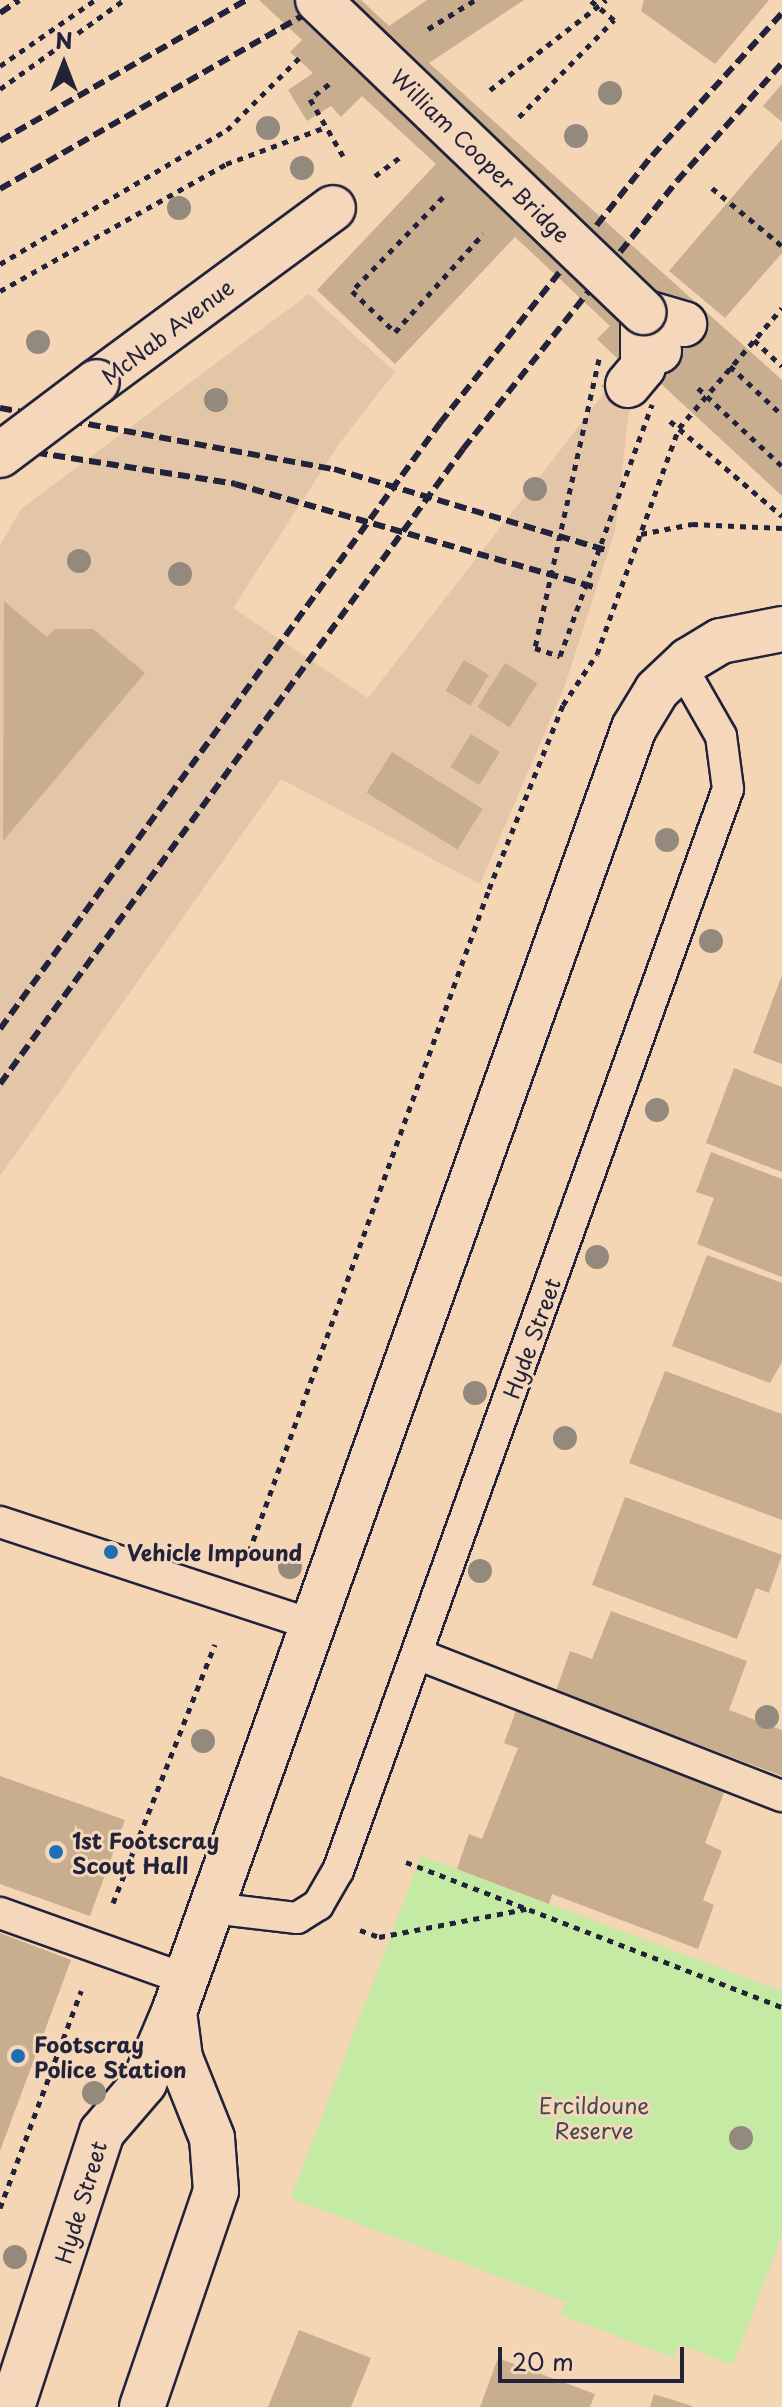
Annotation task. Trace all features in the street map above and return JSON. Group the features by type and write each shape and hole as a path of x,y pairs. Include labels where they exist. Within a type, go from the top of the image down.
{"street":[{"name":"William Cooper Bridge","path":"318,0 662,329"},
{"name":"McNab Avenue","path":"0,455 333,208"},
{"path":"626,382 643,367 662,329"},
{"name":"Hyde Street","path":"12,2407 102,2132 144,2083 180,1996 634,728 681,666 766,631"},
{"name":"Hyde Street","path":"142,2407 217,2181 212,2138 177,2049 180,1996"}],"lane":[{"name":"Hyde Street","path":"310,1912 338,1871 728,789 721,736 681,666"},
{"path":"0,1522 314,1625"},
{"path":"417,1654 782,1796"},
{"path":"212,1908 286,1920 310,1912"},
{"path":"0,1913 97,1948 180,1996"}],"path":[{"path":"0,66 95,0"},
{"path":"0,89 124,0"},
{"path":"515,122 614,20 590,0"},
{"path":"599,8 606,0"},
{"path":"0,264 227,130 313,44"},
{"path":"0,291 226,164 326,127 310,99"},
{"path":"712,188 782,246"},
{"path":"405,237 352,291 395,332 521,191"},
{"path":"0,2208 97,1948 234,1597 489,889 563,705 597,654 679,428 782,308"},
{"path":"662,329 782,415"},
{"path":"662,329 782,466"},
{"path":"754,340 782,366"},
{"path":"626,382 560,656 535,648 626,382"},
{"path":"626,382 782,516"},
{"path":"640,535 692,524 782,528"},
{"path":"406,1862 782,2007"},
{"path":"310,1912 379,1937 526,1909"}],"shaded area":[{"path":"309,294 395,372 339,444 233,608 368,698 606,391 629,411 615,531 564,688 480,884 281,779 0,1176 0,545 22,508"}],"green space":[{"name":"Ercildoune Reserve","path":"421,1856 782,1991 782,2235 733,2365 679,2344 674,2358 561,2315 566,2302 291,2198"}],"building":[{"path":"259,0 361,0 389,26 427,0 524,0 429,63 782,380 782,496 657,380 629,411 601,386 622,363 597,339 610,326 515,237 395,364 317,290 436,164 362,96 341,117 331,106 307,121 288,90 313,73 290,52 302,40"},
{"path":"644,0 769,0 715,64 641,11"},
{"path":"782,84 782,122 763,106"},
{"path":"782,139 782,253 725,318 669,271"},
{"path":"4,601 47,637 55,629 93,629 145,673 3,841"},
{"path":"464,660 489,675 470,706 445,691"},
{"path":"505,663 537,683 510,727 477,707"},
{"path":"471,734 500,752 479,785 450,767"},
{"path":"392,752 483,809 457,849 367,793"},
{"path":"782,975 782,1064 753,1053"},
{"path":"734,1068 782,1087 782,1172 706,1143"},
{"path":"711,1152 782,1179 782,1277 697,1244 714,1198 696,1192"},
{"path":"707,1255 782,1283 782,1362 770,1383 672,1346"},
{"path":"665,1371 782,1414 782,1520 629,1463"},
{"path":"625,1497 782,1555 769,1593 756,1588 737,1639 592,1585"},
{"path":"611,1611 747,1661 729,1710 782,1730 782,1776 556,1691 570,1651 592,1659"},
{"path":"516,1711 725,1790 705,1843 722,1851 703,1900 714,1905 698,1949 552,1894 549,1904 457,1869 469,1834 482,1839 518,1748 504,1743"},
{"name":"1st Footscray Scout Hall","path":"0,1776 125,1820 90,1916 0,1884"},
{"name":"Footscray Police Station","path":"0,1933 71,1960 0,2151"},
{"path":"299,2330 371,2358 351,2407 268,2407"},
{"path":"498,2358 595,2394 590,2407 480,2407"},
{"path":"654,2394 692,2406 692,2407 650,2407"}],"railway":[{"path":"0,13 19,0"},
{"path":"0,141 246,0"},
{"path":"0,189 330,0"},
{"path":"0,1029 440,423 652,156 782,13"},
{"path":"0,1084 463,449 677,181 782,63"},
{"path":"0,408 334,469 605,550"},
{"path":"0,447 235,484 595,587"}],"place":[{"name":"Vehicle Impound","path":"111,1552"},
{"name":"1st Footscray Scout Hall","path":"56,1852"},
{"name":"Footscray Police Station","path":"18,2056"}]}
